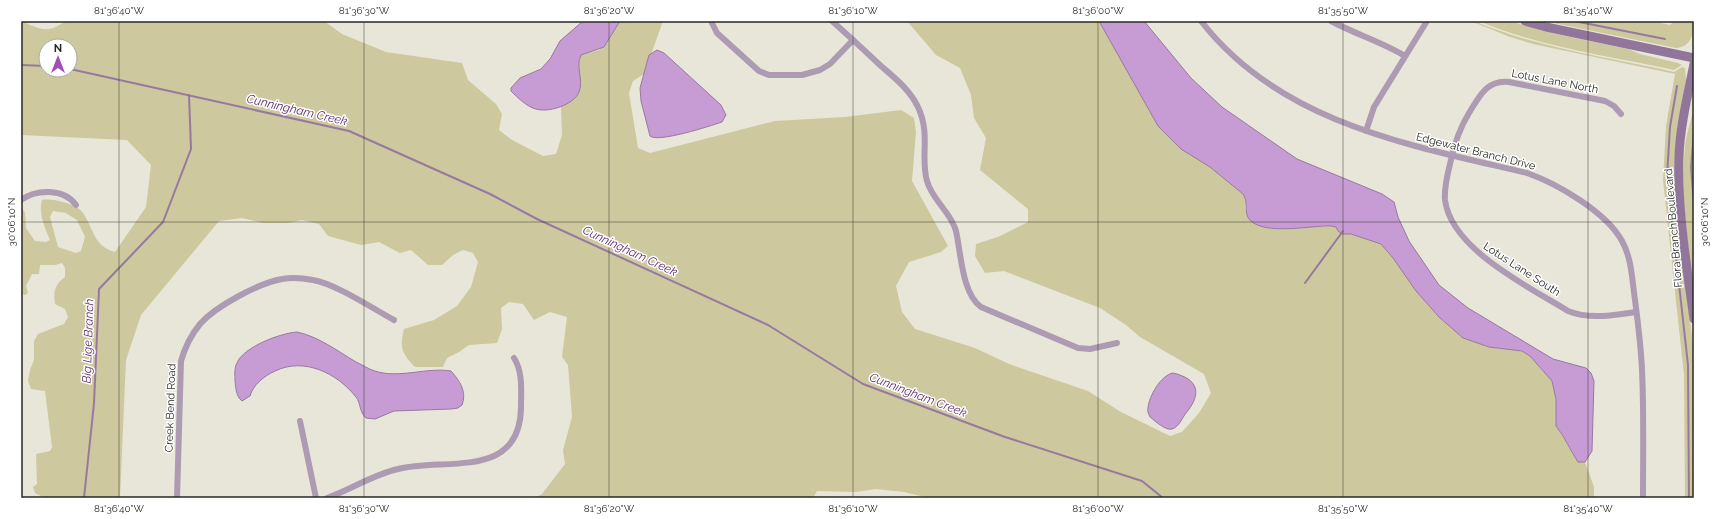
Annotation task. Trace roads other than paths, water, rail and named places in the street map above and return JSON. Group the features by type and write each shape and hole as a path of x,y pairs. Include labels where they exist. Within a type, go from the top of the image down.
{"street":[{"path":"711,21 717,32 759,71 769,75 802,75 820,70 830,64 853,40"},
{"path":"832,21 904,87 917,105 924,126 927,181 933,194 951,220 955,229 968,291 973,300 981,308 1078,348 1090,349 1117,343"},
{"name":"Edgewater Branch Drive","path":"1201,21 1239,60 1278,90 1318,112 1366,131 1541,178 1566,191 1598,215 1616,232 1625,248 1630,262 1636,312 1642,372 1643,498"},
{"path":"1331,21 1352,32 1388,46 1405,56"},
{"path":"1366,131 1374,107 1426,21"},
{"path":"1525,21 1546,27 1694,58"},
{"name":"Flora Branch Boulevard","path":"1694,64 1681,136 1679,158 1680,202 1694,319"},
{"name":"Lotus Lane North","path":"1452,155 1462,123 1479,96 1489,85 1498,82 1509,82 1605,101 1614,106 1621,114"},
{"name":"Lotus Lane South","path":"1452,155 1445,184 1446,207 1452,222 1467,241 1483,257 1568,311 1596,317 1636,312"},
{"path":"21,200 29,195 45,192 62,195 71,199 76,205"},
{"name":"Creek Bend Road","path":"177,498 182,361 185,350 194,331 214,311 269,283 281,279 298,278 331,285 394,320"},
{"path":"328,498 369,478 399,468 420,465 480,462 502,452 512,440 520,420 519,370 514,358"},
{"path":"300,421 316,498"}],"waterway":[{"path":"1574,21 1665,39"},
{"name":"Cunningham Creek","path":"21,65 38,66"},
{"name":"Cunningham Creek","path":"78,71 349,131 490,194 537,219 768,325 863,384 1005,437 1142,481 1163,498"},
{"path":"1677,86 1670,127 1667,176 1688,365 1689,498"},
{"name":"Big Lige Branch","path":"84,498 94,403 99,289 163,222 191,149 189,95"},
{"path":"1694,133 1691,167 1694,205"},
{"path":"1305,283 1343,231"}]}
